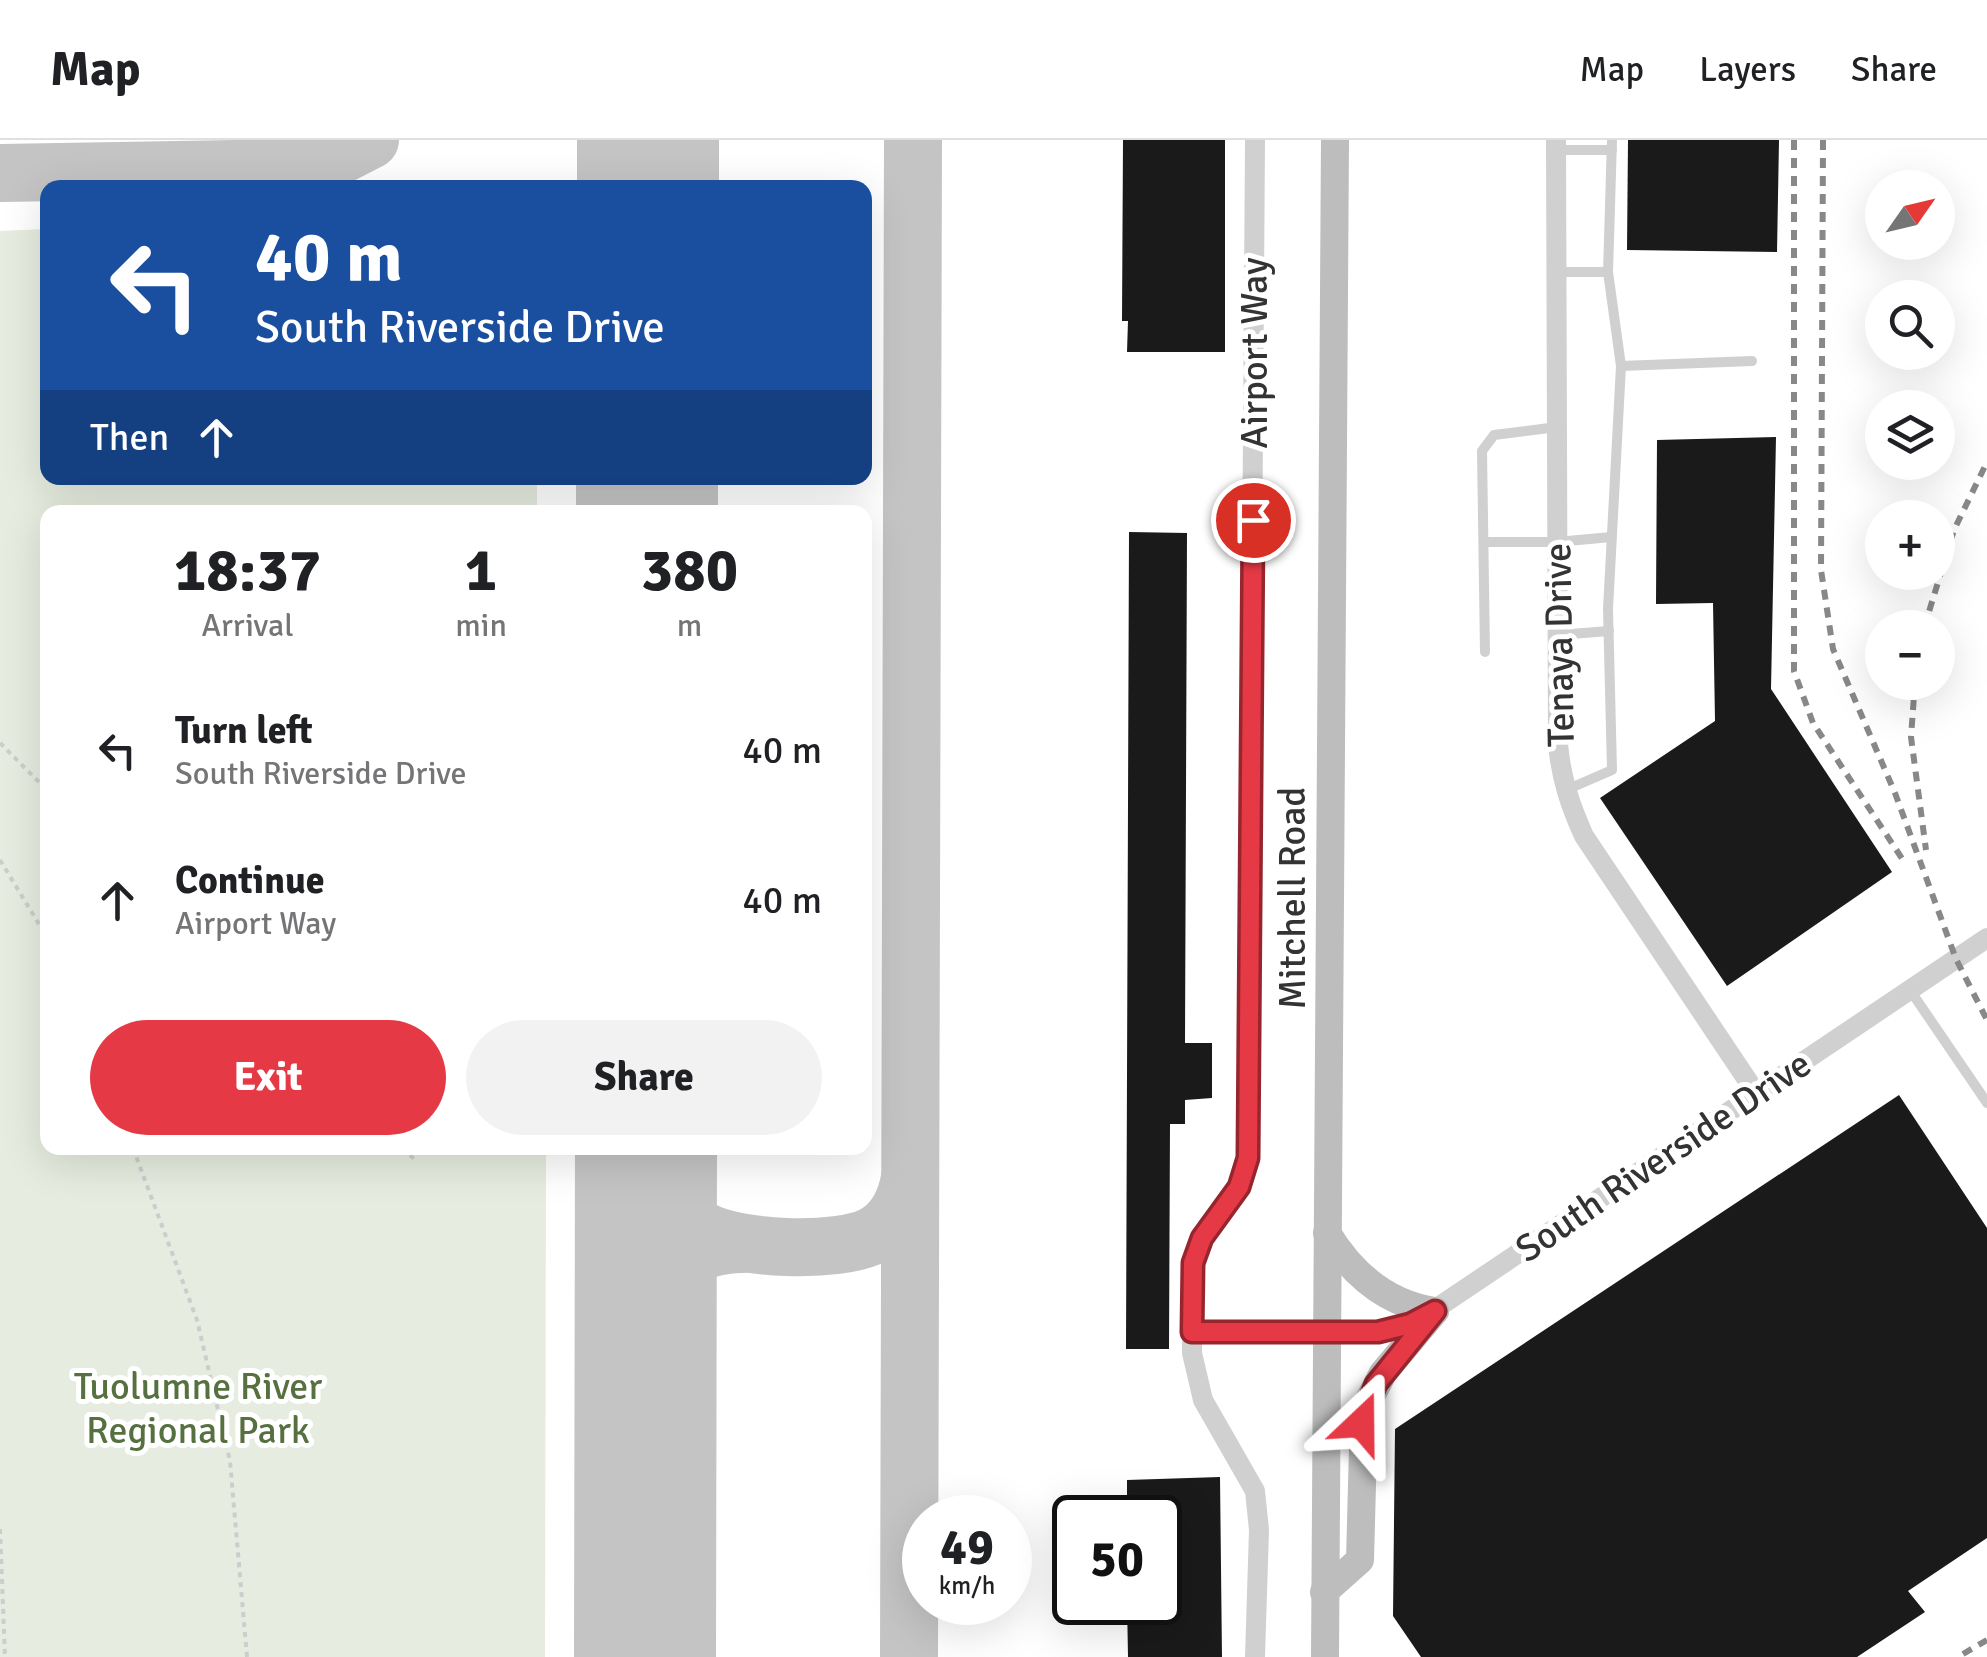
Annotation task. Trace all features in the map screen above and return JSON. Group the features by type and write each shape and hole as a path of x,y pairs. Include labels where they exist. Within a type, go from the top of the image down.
{"main road":[{"name":"Mitchell Road","path":"1325,1657 1334,140"},
{"path":"1324,1592 1360,1560 1364,1410 1384,1373 1435,1311 1408,1305 1381,1292 1351,1266 1327,1232"}],"street":[{"name":"Airport Way","path":"1254,140 1248,1158 1239,1187 1202,1238 1193,1263 1192,1352 1204,1400 1255,1491 1259,1530 1255,1657"},
{"name":"Tenaya Drive","path":"1556,145 1558,744 1565,790 1584,836 1756,1093"},
{"name":"South Riverside Drive","path":"1325,1333 1385,1332 1435,1311 1987,938"},
{"path":"1192,1332 1325,1333"}],"lane":[{"path":"1556,145 1612,145 1608,272 1620,366 1608,632 1612,770 1565,790"},
{"path":"1556,272 1608,272"},
{"path":"1620,366 1752,361"},
{"path":"1486,652 1482,451 1494,436 1556,428"},
{"path":"1484,542 1612,537"},
{"path":"1557,636 1608,632"},
{"path":"1910,990 1987,1103"}],"path":[{"path":"0,743 40,782"},
{"path":"0,860 40,925"},
{"path":"136,1155 197,1320 230,1461 246,1657"},
{"path":"411,1155 414,1158"},
{"path":"0,1529 6,1657"}],"green space":[{"name":"Tuolumne River Regional Park","path":"40,229 40,485 537,485 537,505 40,505 40,1155 546,1155 545,1657 0,1657 0,231"}],"building":[{"path":"1123,140 1225,140 1225,352 1127,352 1128,321 1122,321"},
{"path":"1628,140 1779,140 1777,252 1627,250"},
{"path":"1776,437 1771,689 1892,872 1727,986 1600,798 1715,721 1713,603 1656,604 1657,440"},
{"path":"1129,532 1187,533 1185,1043 1212,1043 1212,1098 1185,1100 1185,1124 1170,1124 1169,1349 1126,1349"},
{"path":"1899,1095 1987,1228 1987,1538 1908,1591 1925,1612 1857,1657 1421,1657 1393,1616 1395,1429"},
{"path":"1220,1477 1222,1657 1128,1657 1127,1625 1182,1625 1182,1495 1127,1495 1127,1480"}],"taxiway":[{"path":"0,173 293,168 331,160 370,140"},
{"path":"909,1657 913,140"},
{"path":"648,1155 665,1194 690,1222 716,1236 761,1245 837,1245 874,1235 899,1211 910,1178"},
{"path":"646,1323 658,1289 679,1264 708,1249 743,1244"}],"runway":[{"path":"648,140 648,180"},
{"path":"647,485 647,505"},
{"path":"645,1657 646,1155"}],"railway":[{"path":"1794,140 1794,671 1813,723 1903,860"},
{"path":"1823,140 1821,570 1833,649 1895,793 1956,959 1987,1020"},
{"path":"1930,610 1954,530 1987,462"},
{"path":"1914,700 1911,737 1926,850"},
{"path":"1963,1654 1987,1640"}],"route":[{"path":"1253,520 1248,1158 1239,1187 1202,1238 1193,1263 1192,1332 1378,1332 1394,1330 1435,1311 1376,1384 1361,1423"}]}
